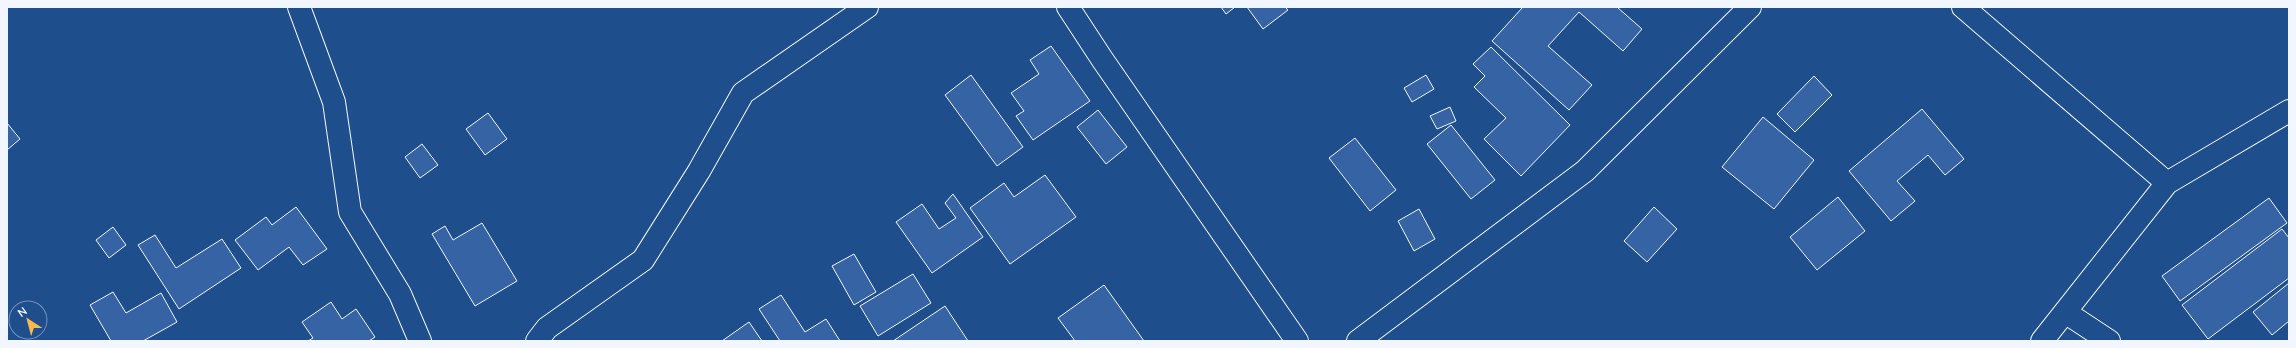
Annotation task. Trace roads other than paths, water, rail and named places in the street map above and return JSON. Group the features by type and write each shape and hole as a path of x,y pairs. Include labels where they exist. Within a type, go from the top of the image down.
{"street":[{"path":"299,7 334,102 350,212 400,294 420,341"},
{"path":"537,341 547,328 643,260 700,171 743,93 867,7"},
{"path":"1068,7 1102,59 1296,341"},
{"path":"1358,341 1584,171 1750,7"},
{"path":"1962,7 2167,183"},
{"path":"2042,341 2167,183 2289,111"},
{"path":"2065,312 2109,341"}]}
